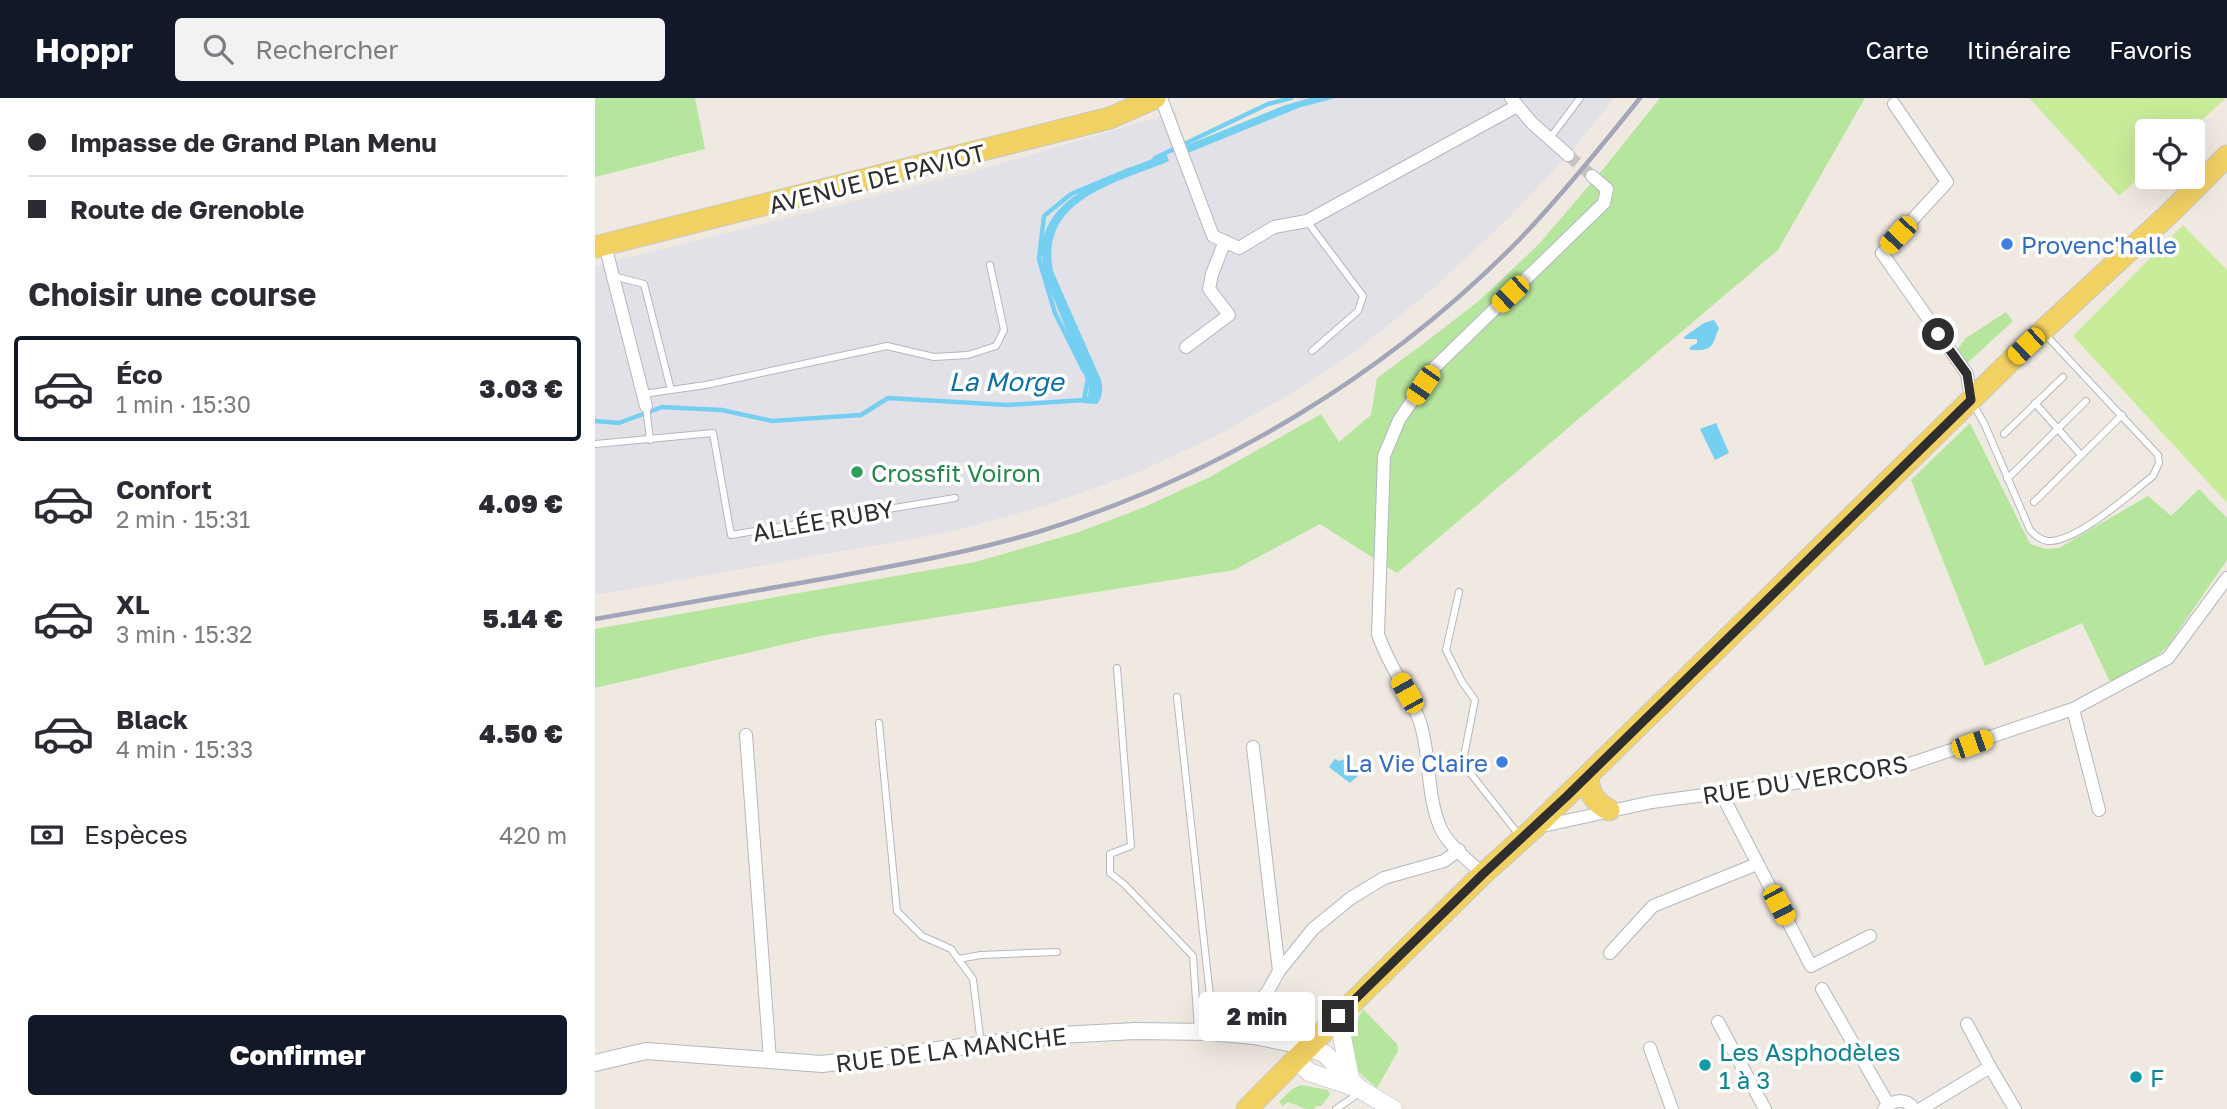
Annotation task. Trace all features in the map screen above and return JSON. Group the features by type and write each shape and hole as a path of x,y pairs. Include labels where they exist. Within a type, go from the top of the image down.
{"main road":[{"name":"AVENUE DE PAVIOT","path":"600,246 1110,118 1155,98"},
{"path":"1247,1109 1483,874 1528,834 1971,400 2227,156"},
{"path":"1588,775 1593,798 1605,811"},
{"path":"1567,796 1605,811"},
{"path":"1338,1016 1357,1086"},
{"path":"1302,1053 1309,1072 1357,1086 1393,1109"}],"street":[{"path":"1161,98 1213,236 1239,248 1274,227 1307,221 1514,102 1532,123 1568,155"},
{"path":"1894,104 1947,183 1882,253 1967,374 1971,400"},
{"path":"1483,874 1441,829 1431,797 1426,748 1419,721 1383,650 1378,634 1384,456 1399,420 1434,367 1604,203 1607,189 1593,176"},
{"path":"1185,347 1229,315 1209,289 1225,241"},
{"path":"600,246 613,276 644,400"},
{"name":"RUE DU VERCORS","path":"1528,834 1605,811 1892,770 2073,709 2168,658 2227,578"},
{"path":"2073,709 2099,810"},
{"path":"746,735 770,1060"},
{"path":"1253,747 1279,971"},
{"path":"1721,793 1811,966 1870,936"},
{"path":"1233,1035 1313,929 1351,898 1384,878 1444,861 1459,850"},
{"path":"1610,953 1653,906 1757,864"},
{"path":"1822,989 1886,1106 1896,1101 1904,1101 1915,1109"},
{"path":"1718,1022 1765,1109"},
{"path":"1967,1024 2015,1109"},
{"name":"RUE DE LA MANCHE","path":"595,1063 646,1051 823,1063 1060,1035 1135,1031 1254,1036 1302,1053"},
{"path":"1650,1048 1672,1109"},
{"path":"1921,1109 1990,1067"}],"lane":[{"path":"1550,139 1580,98"},
{"path":"1307,221 1363,296 1358,311 1312,351"},
{"path":"650,440 644,400 671,390 887,346 934,357 968,355 996,346 1004,330 990,265"},
{"path":"613,276 644,284 671,390"},
{"path":"1971,400 1984,423 2030,530 2039,539 2049,541 2065,538 2084,528 2157,471 2158,455 2043,331"},
{"path":"2004,434 2063,377"},
{"path":"2007,479 2086,401"},
{"path":"2035,403 2081,455"},
{"path":"2034,502 2122,415"},
{"name":"ALLÉE RUBY","path":"595,444 713,433 731,536 955,498"},
{"path":"1459,592 1445,650 1475,700 1464,765 1528,834"},
{"path":"1117,668 1131,846 1110,854 1110,873 1125,885 1193,956 1206,1032"},
{"path":"1177,696 1206,1032"},
{"path":"879,723 897,911 922,936 951,949 973,979 981,1044"},
{"path":"958,959 981,955 1057,952"},
{"path":"1336,1109 1357,1086"}],"shaded area":[{"path":"1300,98 1614,98 1576,146 1509,218 1429,292 1351,355 1222,433 1139,472 1044,506 950,532 595,595 595,266 979,170 1176,112 1183,148"}],"green space":[{"path":"595,98 695,98 705,149 595,177"},
{"path":"1660,98 1865,98 1778,250 1397,573 1320,524 1234,570 820,636 595,688 595,629 975,562 1076,533 1142,508 1208,478 1321,414 1339,442 1371,415 1377,378 1480,300 1539,244"},
{"path":"2029,98 2226,98 2203,119 2135,119 2135,181 2119,196"},
{"path":"2183,225 2227,270 2227,503 2073,336"},
{"path":"2006,312 2013,321 1963,367 1954,354 1966,338"},
{"path":"1970,423 2030,544 2046,549 2059,548 2148,496 2171,516 2199,489 2227,518 2227,560 2168,646 2156,657 2110,682 2082,623 1985,666 1911,480"},
{"path":"1363,1009 1397,1044 1398,1051 1377,1088 1358,1071 1351,1054 1353,1030"},
{"path":"1301,1085 1328,1090 1330,1095 1321,1106 1315,1106 1314,1109 1288,1102 1283,1106 1279,1102 1292,1089"}],"water":[{"path":"1310,98 1336,98 1301,107 1183,155 1180,148 1283,106"},
{"path":"1166,153 1169,161 1106,186 1087,197 1070,210 1058,226 1052,246 1053,271 1102,384 1097,404 1081,403 1088,396 1089,387 1046,279 1042,251 1047,229 1059,210 1076,195 1097,182"},
{"path":"1714,320 1719,328 1710,346 1704,350 1690,350 1690,347 1697,343 1697,339 1684,337 1704,323"},
{"path":"1716,423 1729,453 1715,460 1700,429"},
{"path":"1335,759 1345,759 1359,775 1350,783 1329,767"}],"waterway":[{"name":"La Morge","path":"1155,158 1268,104 1291,98"},
{"name":"La Morge","path":"1084,371 1055,313 1039,259 1044,216 1071,194 1131,169"},
{"name":"La Morge","path":"595,421 619,423 662,407 722,410 772,421 861,415 888,398 1007,405 1084,400 1088,378"}],"tunnel":[{"path":"1568,155 1592,176"}],"railway":[{"path":"595,619 881,568 1015,539 1107,508 1236,450 1356,377 1413,335 1467,290 1550,207 1640,98"}],"place":[{"name":"Provenc'halle","path":"2007,244"},
{"name":"Crossfit Voiron","path":"857,472"},
{"name":"La Vie Claire","path":"1502,762"},
{"name":"Les Asphodèles 1 à 3","path":"1705,1065"},
{"name":"F","path":"2136,1077"}],"route":[{"path":"1338,1016 1971,400 1967,374 1938,334"}]}
